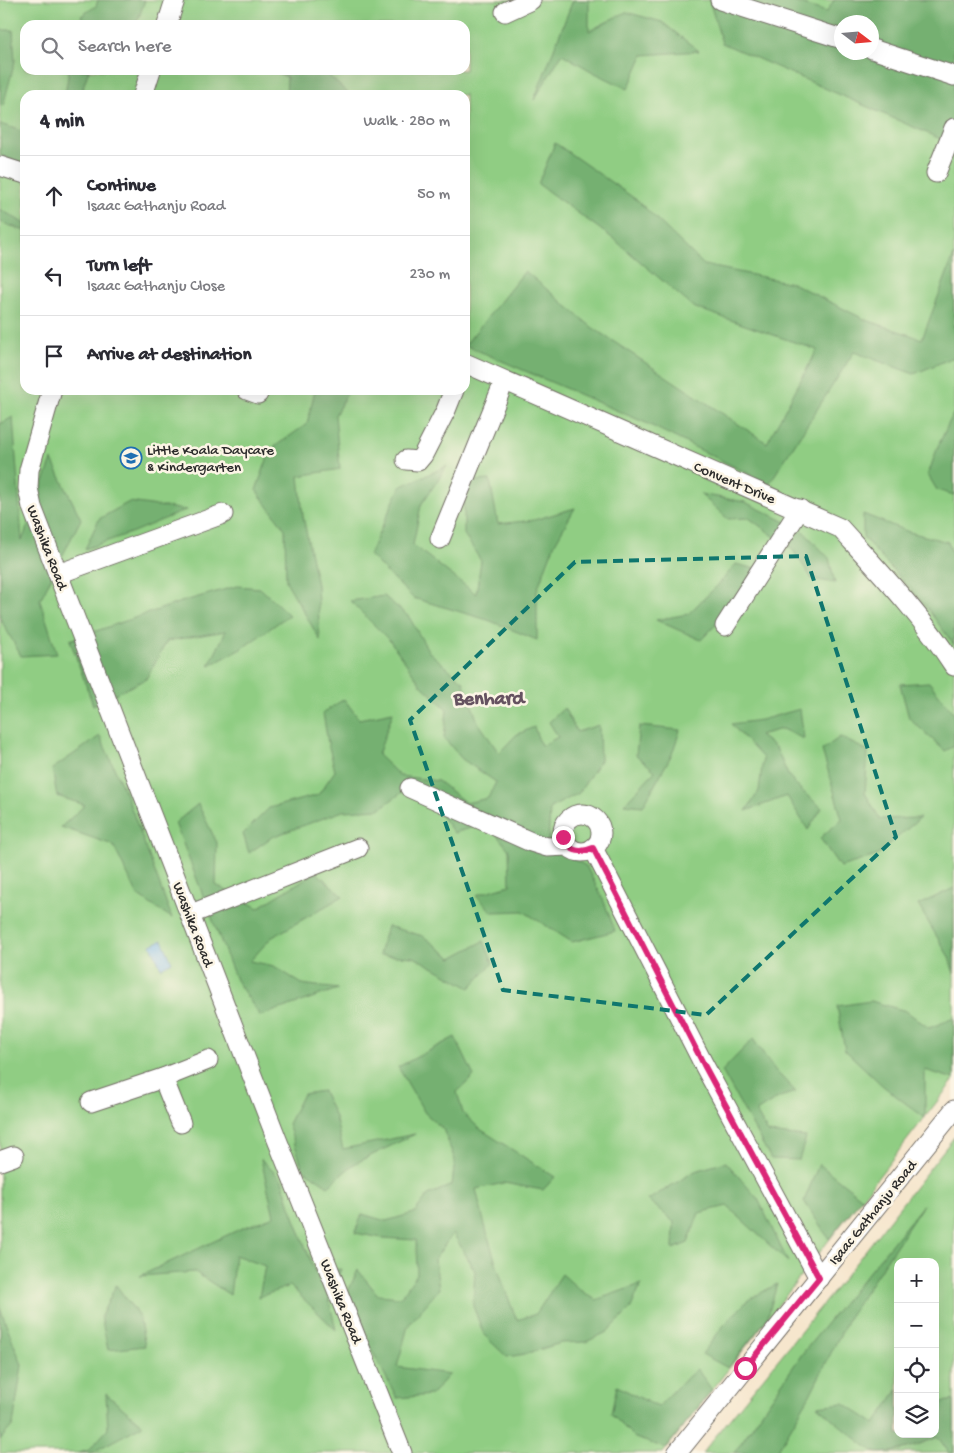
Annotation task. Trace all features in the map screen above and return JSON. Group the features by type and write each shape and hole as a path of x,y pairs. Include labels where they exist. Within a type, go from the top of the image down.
{"street":[{"path":"169,20 176,0"},
{"path":"505,12 531,0"},
{"path":"720,0 834,36"},
{"path":"879,51 954,76"},
{"path":"145,90 149,75"},
{"path":"936,173 954,128"},
{"path":"0,166 20,172"},
{"name":"Convent Drive","path":"470,365 840,528 941,646 954,666"},
{"path":"440,539 504,382"},
{"name":"Washika Road","path":"51,395 29,470 28,488 32,507 276,1137 402,1453"},
{"path":"406,460 418,461 423,456 452,395"},
{"path":"724,626 800,509"},
{"path":"58,574 224,514"},
{"path":"410,788 531,842 547,847 567,846"},
{"path":"576,814 586,814 593,817 601,830 600,839 593,848 584,852 575,851 567,846 563,837 563,827 568,819 576,814"},
{"path":"190,914 358,848"},
{"path":"593,848 704,1065 819,1278"},
{"path":"91,1102 163,1078 208,1060"},
{"path":"163,1078 181,1123"},
{"name":"Isaac Gathanju Road","path":"677,1453 954,1110"}],"highlighted area":[{"path":"806,556 896,837 706,1015 503,990 410,720 575,562"}],"green space":[{"path":"0,0 954,0 954,1080 663,1453 0,1453"},
{"path":"98,0 145,0 138,20 83,20 81,16 96,6"},
{"path":"573,0 589,0 589,31 626,12 662,22 699,51 643,55 628,89 562,54 534,100"},
{"path":"709,0 787,0 827,12 834,0 954,0 954,160 945,141 722,43"},
{"path":"0,30 13,30 15,61 3,106 0,105"},
{"path":"68,75 87,75 83,87 85,90 66,90"},
{"path":"282,75 328,75 345,90 286,90 287,77"},
{"path":"0,124 20,130 20,163 0,155"},
{"path":"555,143 638,201 704,265 792,283 866,320 922,339 954,255 954,357 914,374 854,352 769,484 646,423 470,347 470,339 525,271 593,328 767,443 817,350 693,307 615,240 538,184"},
{"path":"0,209 20,221 20,229 0,222"},
{"path":"314,395 346,395 335,415 340,469 299,476 303,516 317,585 320,640 286,581 285,529 256,490 271,449 307,424"},
{"path":"954,412 954,495 937,490 928,475 938,446"},
{"path":"13,417 22,541 52,460 81,519 40,600 57,654 21,656 0,618 0,424"},
{"path":"447,466 421,505 413,545 476,594 481,561 464,534 464,482 490,480 498,524 534,520 575,508 555,543 537,590 537,640 488,620 413,598 369,555 400,487"},
{"path":"700,494 745,502 802,530 829,558 835,583 812,579 793,550 749,518 728,519"},
{"path":"129,502 186,510 85,549 99,519"},
{"path":"863,514 909,532 948,542 954,559 954,645 927,608 863,537"},
{"path":"736,564 767,572 701,640 656,620 688,614 718,585"},
{"path":"237,586 260,588 289,615 241,649 209,666 226,631 167,641 146,679 93,705 70,640 181,602"},
{"path":"384,596 409,617 429,652 463,681 478,722 499,753 516,735 534,727 541,746 558,737 549,722 564,708 577,732 599,725 600,760 579,793 550,808 548,845 586,866 603,899 615,931 572,942 523,911 492,912 476,895 510,885 509,850 487,823 454,833 437,810 404,791 379,809 343,811 272,837 249,853 243,834 269,808 318,795 335,771 323,713 344,699 359,719 393,712 378,755 400,776 438,781 466,803 488,798 496,782 462,759 444,738 447,709 422,686 391,642 350,601"},
{"path":"929,682 954,714 954,746 945,751 909,718 900,684"},
{"path":"800,709 804,739 782,729 759,735 776,748 788,775 801,790 822,808 808,830 787,796 746,811 759,791 763,758 731,724 761,720"},
{"path":"639,726 680,730 672,754 643,806 624,804 655,771 636,755"},
{"path":"100,736 127,797 172,918 138,896 113,845 61,827 85,805 57,796 52,769"},
{"path":"840,737 868,751 865,793 880,819 920,818 876,856 840,867 820,838 842,819 822,750"},
{"path":"198,804 217,843 216,885 258,908 316,872 343,896 271,938 250,961 274,966 302,984 338,989 260,1016 236,980 175,823"},
{"path":"954,888 954,974 949,957 918,905"},
{"path":"387,926 423,936 452,958 484,941 493,963 470,988 414,957 379,955"},
{"path":"871,1001 906,1011 929,1028 954,1018 954,1079 925,1070 925,1118 883,1086 845,1050 837,1006"},
{"path":"455,1037 474,1076 457,1092 463,1113 480,1129 555,1177 543,1190 504,1183 476,1189 504,1288 517,1320 536,1314 562,1274 580,1290 596,1300 641,1284 630,1310 607,1332 586,1342 561,1343 525,1354 507,1357 484,1335 473,1306 475,1271 453,1233 435,1259 439,1289 408,1326 397,1367 450,1374 431,1395 397,1398 365,1337 348,1291 358,1270 378,1295 401,1297 417,1274 416,1240 382,1238 355,1233 362,1214 386,1221 414,1213 428,1195 452,1185 455,1160 443,1129 425,1113 398,1067"},
{"path":"753,1039 775,1070 796,1092 780,1097 756,1112 768,1133 806,1137 799,1160 771,1159 722,1071"},
{"path":"323,1091 335,1117 343,1149 415,1134 354,1164 328,1186 303,1169 288,1124 303,1094"},
{"path":"954,1137 954,1453 702,1453 833,1292"},
{"path":"261,1159 282,1180 315,1272 341,1269 329,1300 336,1330 290,1286 259,1297 265,1266 235,1255 230,1295 195,1272 140,1276 240,1229 274,1216"},
{"path":"726,1162 758,1199 788,1262 727,1206 699,1213 688,1243 673,1249 674,1222 648,1200 695,1171"},
{"path":"819,1164 862,1198 829,1239 804,1201"},
{"path":"923,1205 849,1317 810,1395 776,1453 734,1453 802,1354"},
{"path":"777,1284 767,1319 728,1368 702,1354 724,1325 748,1300"},
{"path":"116,1285 139,1316 145,1346 108,1350 101,1316"},
{"path":"0,1308 22,1365 13,1425 0,1440"},
{"path":"697,1369 712,1390 666,1448 635,1438 611,1414 617,1386 658,1407"},
{"path":"106,1394 143,1425 91,1453 79,1453 89,1450 108,1429"},
{"path":"894,1395 894,1438 935,1438 901,1450 878,1453 858,1440 817,1406 844,1403 875,1424"},
{"path":"954,1400 954,1453 949,1453 939,1438 939,1405 943,1402"}],"water":[{"path":"162,940 172,962 161,968 151,945"}],"place":[{"name":"Little Koala Daycare & Kindergarten","path":"131,458"}],"district":[{"name":"Benhard","path":"489,697"}],"route":[{"path":"563,837 567,846 575,851 584,852 593,848 704,1065 819,1278 745,1368"}]}
